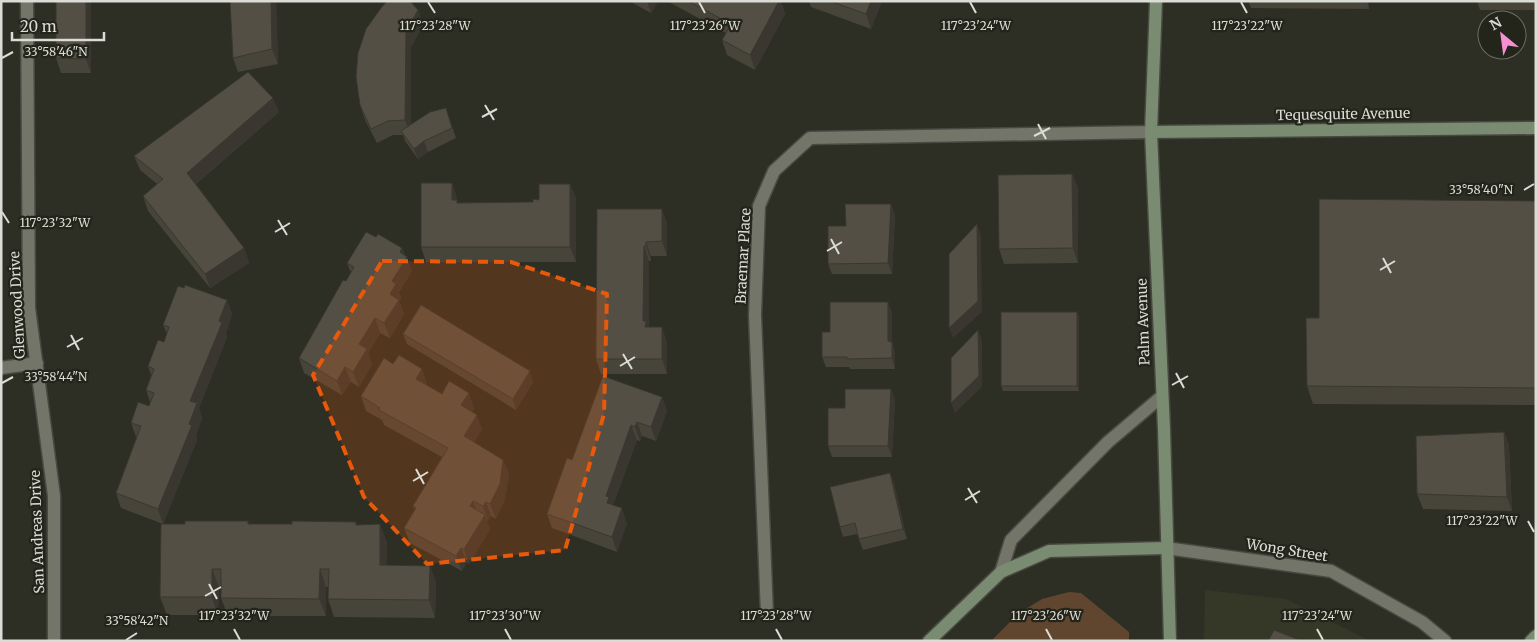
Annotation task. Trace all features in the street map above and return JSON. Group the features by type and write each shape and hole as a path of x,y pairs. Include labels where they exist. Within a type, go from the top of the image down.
{"street":[{"name":"Glenwood Drive","path":"1,368 37,363 29,308 27,1"},
{"name":"Palm Avenue","path":"1156,1 1151,132 1161,397 1164,429 1170,641"},
{"name":"Tequesquite Avenue","path":"1151,132 1536,128"},
{"name":"Braemar Place","path":"767,614 755,315 759,206 774,171 810,138 1151,132"},
{"name":"San Andreas Drive","path":"37,363 54,496 54,641"},
{"path":"1001,572 1011,540 1108,442 1161,397"},
{"path":"930,641 1001,572 1049,552 1166,548"},
{"name":"Wong Street","path":"1166,548 1331,572 1422,622 1445,641"},
{"path":"1531,641 1536,636"}],"highlighted area":[{"path":"382,261 511,262 607,294 604,414 565,550 427,564 364,497 313,375"}],"shaded area":[{"path":"1205,590 1286,599 1370,641 1204,641"},
{"path":"1069,592 1081,593 1129,632 1129,641 991,641 1019,613 1042,599"}],"building":[{"path":"56,1 86,1 86,59 56,58"},
{"path":"230,1 271,1 272,49 233,58"},
{"path":"387,1 410,1 418,10 406,32 405,120 388,121 371,129 360,105 356,77 358,53 366,29"},
{"path":"688,1 779,1 750,55 722,40 731,24"},
{"path":"830,1 871,1 866,14"},
{"path":"248,72 273,98 187,173 244,248 205,274 143,196 163,179 134,156"},
{"path":"446,108 452,128 424,141 414,149 401,131 430,112"},
{"path":"1072,174 1073,248 999,249 998,175"},
{"path":"421,183 452,183 452,200 457,200 457,203 533,202 533,199 539,200 539,184 570,184 570,247 421,247"},
{"path":"1319,199 1536,201 1536,388 1307,386 1306,318 1319,318"},
{"path":"845,204 891,204 888,263 828,264 828,226 846,226"},
{"path":"597,209 662,209 662,241 646,242 646,246 644,246 643,321 646,321 645,327 662,327 662,359 596,359"},
{"path":"977,224 978,301 949,328 949,254"},
{"path":"366,232 376,237 378,234 402,248 400,252 407,257 392,281 396,284 390,294 399,300 384,323 375,318 359,344 367,349 353,372 345,367 337,381 299,358 343,280 346,281 354,267 347,263"},
{"path":"185,285 227,300 219,321 222,323 190,401 197,403 189,424 192,425 158,509 116,493 141,426 131,423 138,402 149,406 154,393 146,390 154,369 148,366 158,340 164,342 169,327 163,325 178,286 184,288"},
{"path":"830,302 888,302 888,341 892,342 892,358 847,359 847,357 822,357 822,332 830,332"},
{"path":"421,305 530,371 513,399 403,334"},
{"path":"1001,312 1077,312 1077,386 1001,386"},
{"path":"978,330 979,376 951,403 951,358"},
{"path":"399,355 422,369 416,379 442,394 449,381 469,393 461,405 477,415 464,436 503,460 500,484 490,504 486,502 483,506 473,501 470,506 485,515 464,549 461,548 456,556 404,528 416,508 413,506 448,448 379,410 380,408 361,396 384,358 393,364"},
{"path":"603,376 662,397 651,427 637,422 635,427 631,425 606,496 609,497 607,503 622,508 612,537 547,514 567,458 572,460"},
{"path":"845,389 891,389 888,446 828,446 828,408 845,408"},
{"path":"1504,432 1507,497 1417,494 1416,436"},
{"path":"890,473 903,529 859,539 855,523 840,527 830,487"},
{"path":"185,521 248,521 248,524 292,524 292,521 356,522 356,525 380,524 380,565 430,566 429,600 328,599 329,569 320,569 319,599 221,598 221,569 212,569 212,597 160,597 161,524 185,524"},
{"path":"1274,630 1302,641 1268,641"}]}
